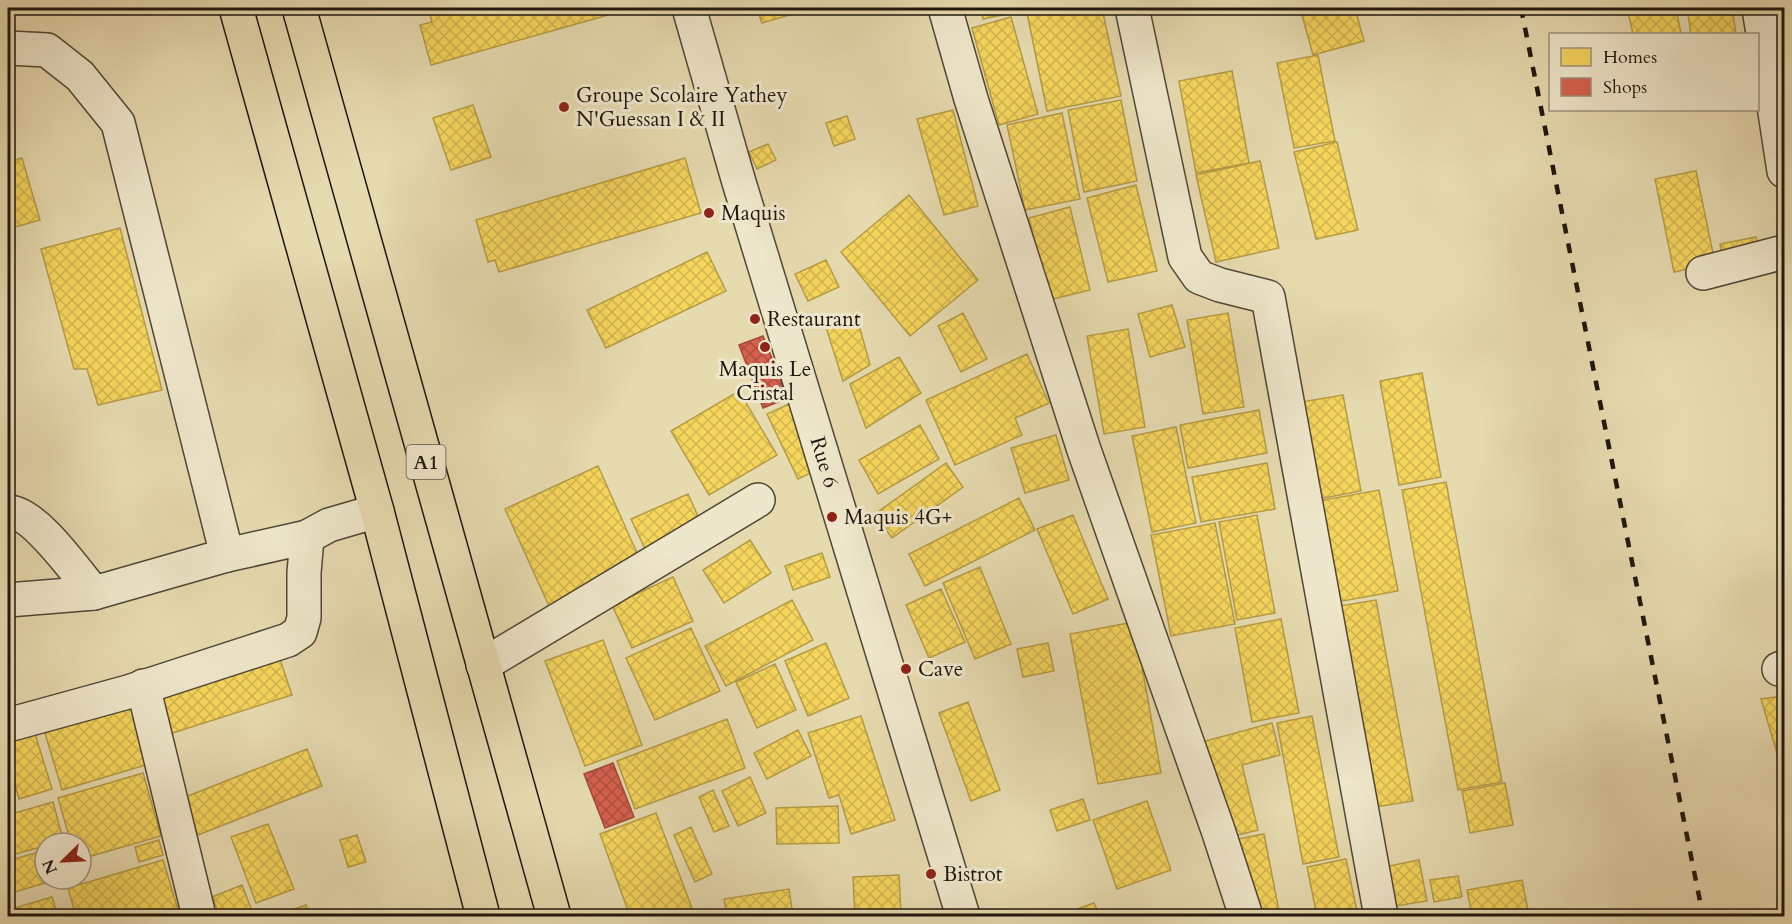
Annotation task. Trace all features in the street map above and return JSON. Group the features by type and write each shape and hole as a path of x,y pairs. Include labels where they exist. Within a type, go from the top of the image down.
{"main road":[{"path":"236,8 377,511 483,916"},
{"name":"A1","path":"299,8 554,916"}],"street":[{"name":"Rue 6","path":"689,8 738,179 963,916"},
{"path":"945,8 971,99 1084,450 1246,916"},
{"path":"1132,8 1185,256 1199,277 1220,285 1268,297 1381,916"},
{"path":"1759,8 1785,171"},
{"path":"8,48 47,50 80,76 118,123 227,555"},
{"path":"1702,273 1785,252"},
{"path":"483,665 758,500"},
{"path":"8,512 15,511 37,525 94,593"},
{"path":"8,600 94,593 227,555 308,537 329,525 377,511"},
{"path":"8,725 128,692 288,640 300,632 304,618 304,573 308,537"},
{"path":"143,686 199,916"}],"building: Homes":[{"path":"428,8 633,8 431,65 420,25 432,22"},
{"path":"757,8 813,8 762,23"},
{"path":"981,8 1024,8 1025,10 983,19"},
{"path":"1026,8 1102,8 1121,96 1047,111"},
{"path":"1300,8 1355,8 1364,41 1313,55"},
{"path":"1627,8 1676,8 1681,33 1633,33"},
{"path":"1687,8 1732,8 1736,33 1691,33"},
{"path":"1011,17 1038,114 999,125 972,28"},
{"path":"1318,55 1335,141 1294,148 1277,63"},
{"path":"1232,71 1249,163 1196,173 1179,81"},
{"path":"1121,100 1137,181 1084,192 1068,110"},
{"path":"473,105 491,157 451,170 433,118"},
{"path":"953,110 978,206 944,215 917,119"},
{"path":"1062,113 1080,199 1025,210 1007,125"},
{"path":"847,116 855,139 834,146 826,123"},
{"path":"1337,142 1358,230 1316,239 1294,152"},
{"path":"768,144 776,160 757,169 749,152"},
{"path":"22,158 40,220 8,229 8,162"},
{"path":"685,158 701,213 499,272 495,260 488,262 476,220"},
{"path":"1260,161 1279,248 1216,262 1196,175"},
{"path":"1696,171 1715,263 1674,272 1655,179"},
{"path":"1136,185 1157,271 1108,282 1087,198"},
{"path":"909,195 978,280 910,336 841,252"},
{"path":"1070,207 1090,290 1049,300 1029,218"},
{"path":"120,228 162,390 98,405 87,369 74,369 41,249"},
{"path":"1756,237 1759,254 1723,260 1720,244"},
{"path":"707,252 726,291 606,348 587,310"},
{"path":"826,260 839,287 808,301 795,274"},
{"path":"1172,305 1185,347 1150,357 1138,314"},
{"path":"963,313 987,359 961,372 938,326"},
{"path":"1228,313 1244,407 1203,414 1187,320"},
{"path":"856,314 870,365 843,381 825,324"},
{"path":"1128,329 1145,427 1104,434 1087,336"},
{"path":"1027,354 1049,403 1015,418 1022,435 955,465 926,400"},
{"path":"899,357 921,393 866,428 850,384"},
{"path":"1422,373 1441,477 1399,485 1380,381"},
{"path":"739,391 777,455 709,495 671,431"},
{"path":"1343,395 1361,491 1313,500 1295,403"},
{"path":"789,404 819,469 798,479 767,414"},
{"path":"1259,410 1267,453 1188,468 1180,425"},
{"path":"920,425 939,459 878,494 859,460"},
{"path":"1176,427 1196,523 1152,532 1132,436"},
{"path":"1056,435 1069,480 1025,493 1011,448"},
{"path":"946,463 963,487 892,538 875,514"},
{"path":"1267,463 1275,509 1201,522 1192,477"},
{"path":"598,466 642,564 549,606 505,509"},
{"path":"1446,482 1502,782 1458,790 1402,490"},
{"path":"1379,490 1398,591 1332,603 1313,502"},
{"path":"688,494 702,525 646,551 631,519"},
{"path":"1019,498 1035,530 925,586 909,554"},
{"path":"1073,515 1108,599 1073,614 1037,529"},
{"path":"1257,515 1275,613 1237,620 1219,522"},
{"path":"1215,523 1235,624 1171,636 1151,535"},
{"path":"750,540 771,573 724,603 703,570"},
{"path":"822,553 830,577 793,590 785,566"},
{"path":"980,567 1011,644 975,659 943,583"},
{"path":"673,577 693,621 632,648 612,605"},
{"path":"941,589 965,642 929,658 906,605"},
{"path":"792,600 813,640 726,686 705,646"},
{"path":"1376,600 1413,801 1376,807 1339,606"},
{"path":"1281,619 1299,713 1252,722 1235,628"},
{"path":"1134,622 1161,773 1098,784 1070,634"},
{"path":"691,628 720,691 655,720 626,658"},
{"path":"603,640 642,745 585,766 545,661"},
{"path":"826,643 849,698 808,716 785,661"},
{"path":"1048,643 1054,671 1023,677 1017,649"},
{"path":"280,659 292,695 163,736 151,701"},
{"path":"775,664 796,710 757,728 736,682"},
{"path":"1784,696 1784,777 1761,699"},
{"path":"129,697 149,764 62,790 42,723"},
{"path":"968,702 1000,790 971,801 939,713"},
{"path":"861,716 895,820 851,834 839,795 829,798 808,733"},
{"path":"1312,716 1339,857 1303,864 1277,723"},
{"path":"727,719 745,768 635,809 617,761"},
{"path":"1272,723 1280,755 1242,765 1258,830 1226,838 1202,742"},
{"path":"33,727 52,789 19,799 8,759 8,734"},
{"path":"798,730 811,756 767,779 754,753"},
{"path":"307,749 322,786 198,835 183,798"},
{"path":"143,773 161,836 93,856 93,831 68,831 58,798"},
{"path":"750,777 766,813 738,826 722,791"},
{"path":"1505,783 1513,825 1470,833 1462,791"},
{"path":"713,790 729,826 714,832 699,797"},
{"path":"1083,799 1090,820 1057,831 1050,810"},
{"path":"1147,801 1171,870 1117,889 1093,820"},
{"path":"53,802 61,831 33,831 33,849 8,856 8,815"},
{"path":"838,806 839,843 777,844 776,808"},
{"path":"656,813 695,916 630,916 600,834"},
{"path":"268,824 294,889 256,903 231,837"},
{"path":"691,827 712,874 695,882 674,835"},
{"path":"1264,834 1280,916 1254,916 1238,839"},
{"path":"357,835 366,862 348,867 340,840"},
{"path":"159,840 163,855 139,862 135,847"},
{"path":"33,854 33,887 8,894 8,861"},
{"path":"1346,859 1358,916 1317,916 1307,867"},
{"path":"163,860 180,916 76,916 69,891 93,891 93,881"},
{"path":"1419,860 1427,901 1396,906 1389,866"},
{"path":"899,875 901,916 855,916 853,877"},
{"path":"1458,876 1462,897 1434,902 1430,880"},
{"path":"1522,880 1529,916 1472,916 1467,890"},
{"path":"242,885 254,916 220,916 212,897"},
{"path":"789,889 793,916 727,916 724,899"},
{"path":"52,897 58,916 8,916 8,910"},
{"path":"1094,903 1100,916 1058,916"},
{"path":"306,905 311,916 275,916"}],"building: Shops":[{"path":"763,336 788,398 763,408 739,345"},
{"path":"613,763 634,817 605,828 584,774"}],"railway":[{"path":"1521,8 1703,916"}],"place":[{"name":"Groupe Scolaire Yathey N'Guessan I & II","path":"564,107"},
{"name":"Maquis","path":"709,213"},
{"name":"Restaurant","path":"755,319"},
{"name":"Maquis Le Cristal","path":"765,347"},
{"name":"Maquis 4G+","path":"832,517"},
{"name":"Cave","path":"906,669"},
{"name":"Bistrot","path":"931,874"}]}
